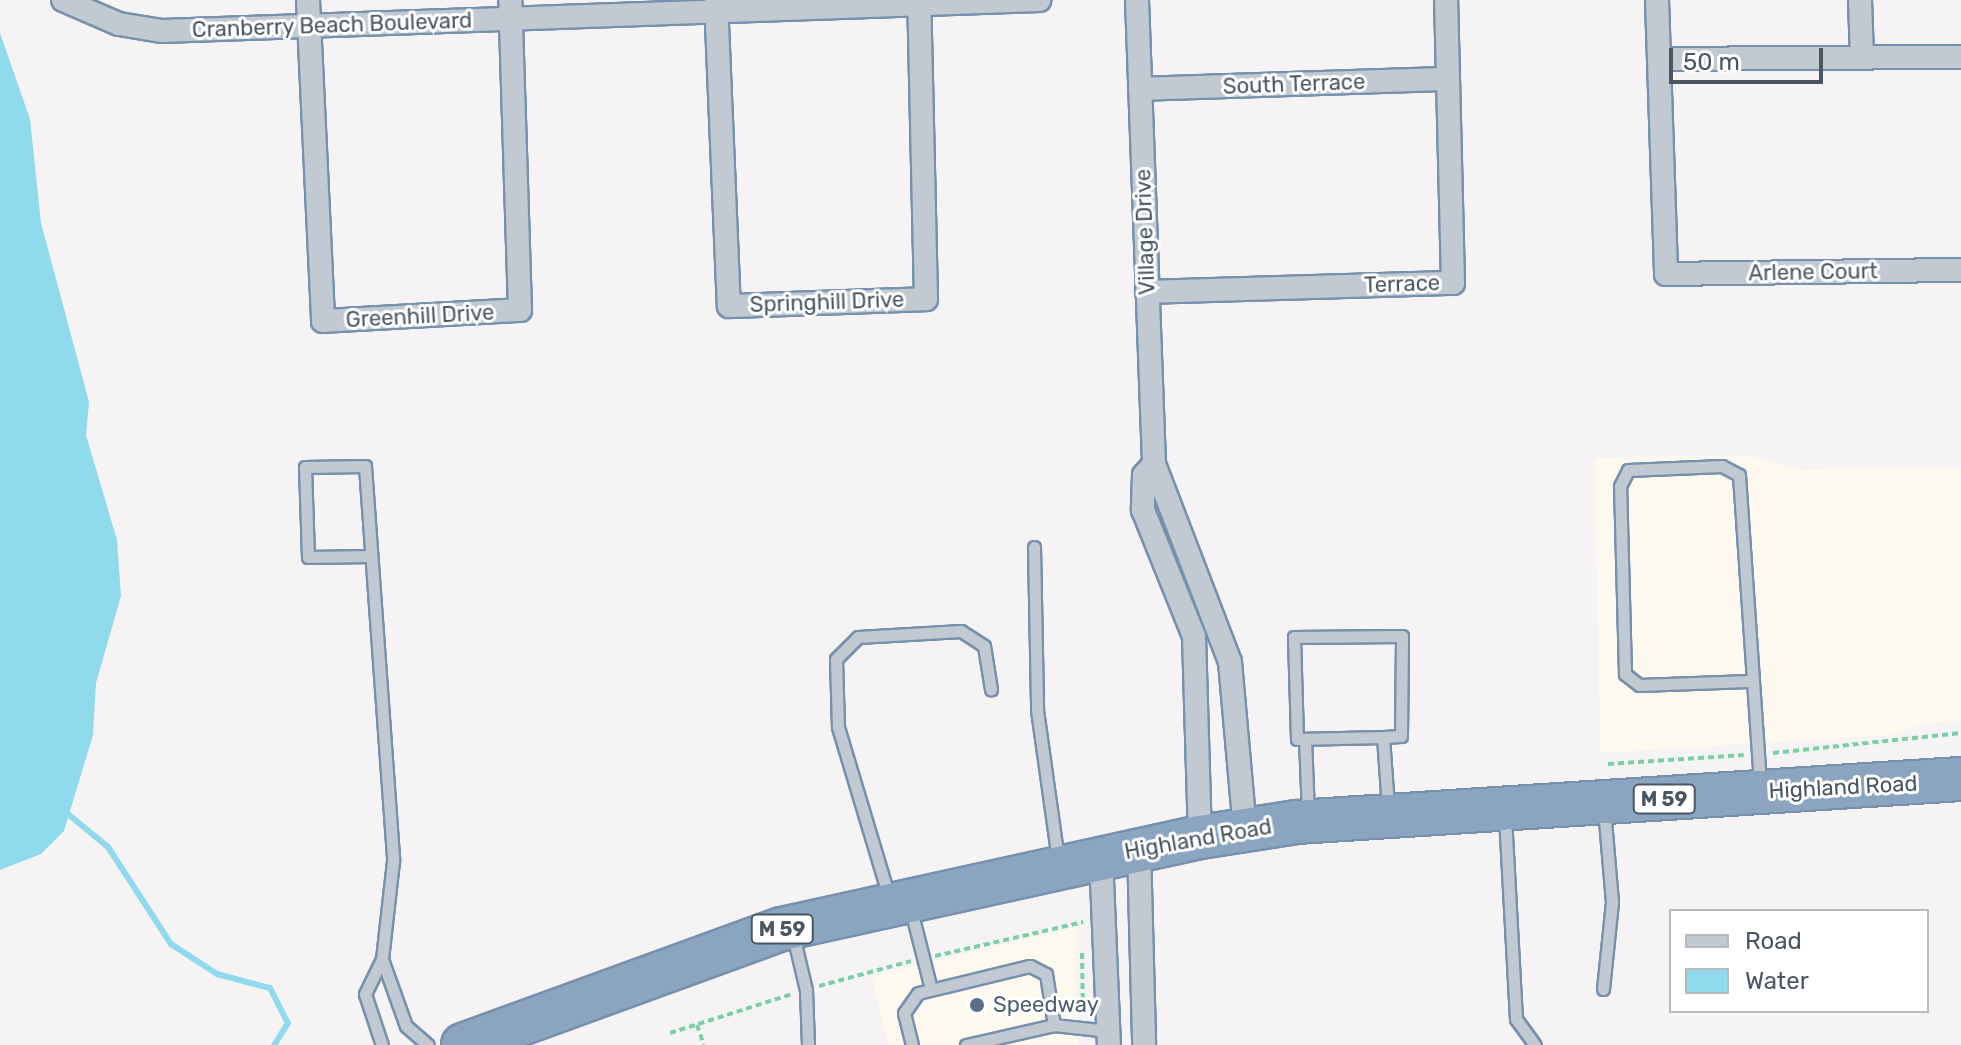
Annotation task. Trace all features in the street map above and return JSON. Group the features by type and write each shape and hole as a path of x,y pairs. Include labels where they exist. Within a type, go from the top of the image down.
{"highway":[{"name":"Highland Road","path":"463,1045 791,927 1059,865 1245,829 1308,821 1504,807 1606,784 1759,773 1961,779"}],"street":[{"name":"Cranberry Beach Boulevard","path":"63,0 108,20 162,31 310,26 510,9 1039,0"},
{"path":"308,0 310,26"},
{"name":"Village Drive","path":"1137,0 1154,464 1230,662 1245,829"},
{"path":"1446,0 1448,79"},
{"path":"1657,0 1659,59 1961,57"},
{"path":"1860,0 1862,58"},
{"name":"Springhill Drive","path":"716,6 729,306 926,299 919,2"},
{"name":"Greenhill Drive","path":"310,26 323,321 520,310 510,9"},
{"name":"Arlene Court","path":"1659,59 1666,274 1961,270"},
{"name":"South Terrace","path":"1140,89 1448,79"},
{"name":"Terrace","path":"1147,292 1453,283 1448,79"},
{"name":"Village Drive","path":"1154,464 1144,475 1143,510 1194,636 1200,837"},
{"path":"1120,852 1144,1041 1109,1038 1104,915 1120,852"}],"lane":[{"path":"370,556 308,557 305,467 365,466 393,861 382,959 365,994 382,1045"},
{"path":"1749,681 1639,685 1625,674 1620,486 1628,470 1722,466 1739,475 1749,681 1759,773"},
{"path":"1034,547 1037,710 1059,865"},
{"path":"931,989 923,958 899,900 838,727 836,659 858,637 961,631 984,646 991,689"},
{"path":"1402,636 1401,736 1383,737 1297,739 1294,637 1402,636"},
{"path":"1383,737 1389,815"},
{"path":"1305,739 1308,821"},
{"path":"1603,989 1612,902 1606,784"},
{"path":"1504,807 1516,1019 1535,1045"},
{"path":"791,927 806,990 808,1045"},
{"path":"382,959 406,1026 428,1045"},
{"path":"912,1045 904,1013 918,993 1041,968 1054,1025"},
{"path":"966,1045 1054,1025 1109,1038"}],"path":[{"path":"1606,784 1759,773 1961,733"},
{"path":"670,1033 806,990 923,958 1104,915"},
{"path":"1081,922 1083,1032"},
{"path":"697,1025 704,1045"}],"shaded area":[{"path":"1748,455 1798,470 1961,467 1961,721 1924,723 1893,735 1600,753 1595,458"},
{"path":"1076,927 1078,1045 888,1045 872,976"}],"water":[{"path":"0,33 30,119 41,223 89,402 86,435 117,540 121,596 96,683 93,735 64,831 41,854 0,870"}],"waterway":[{"path":"68,814 108,847 171,944 217,974 270,988 288,1023 274,1045"}],"place":[{"name":"Speedway","path":"977,1005"}]}
